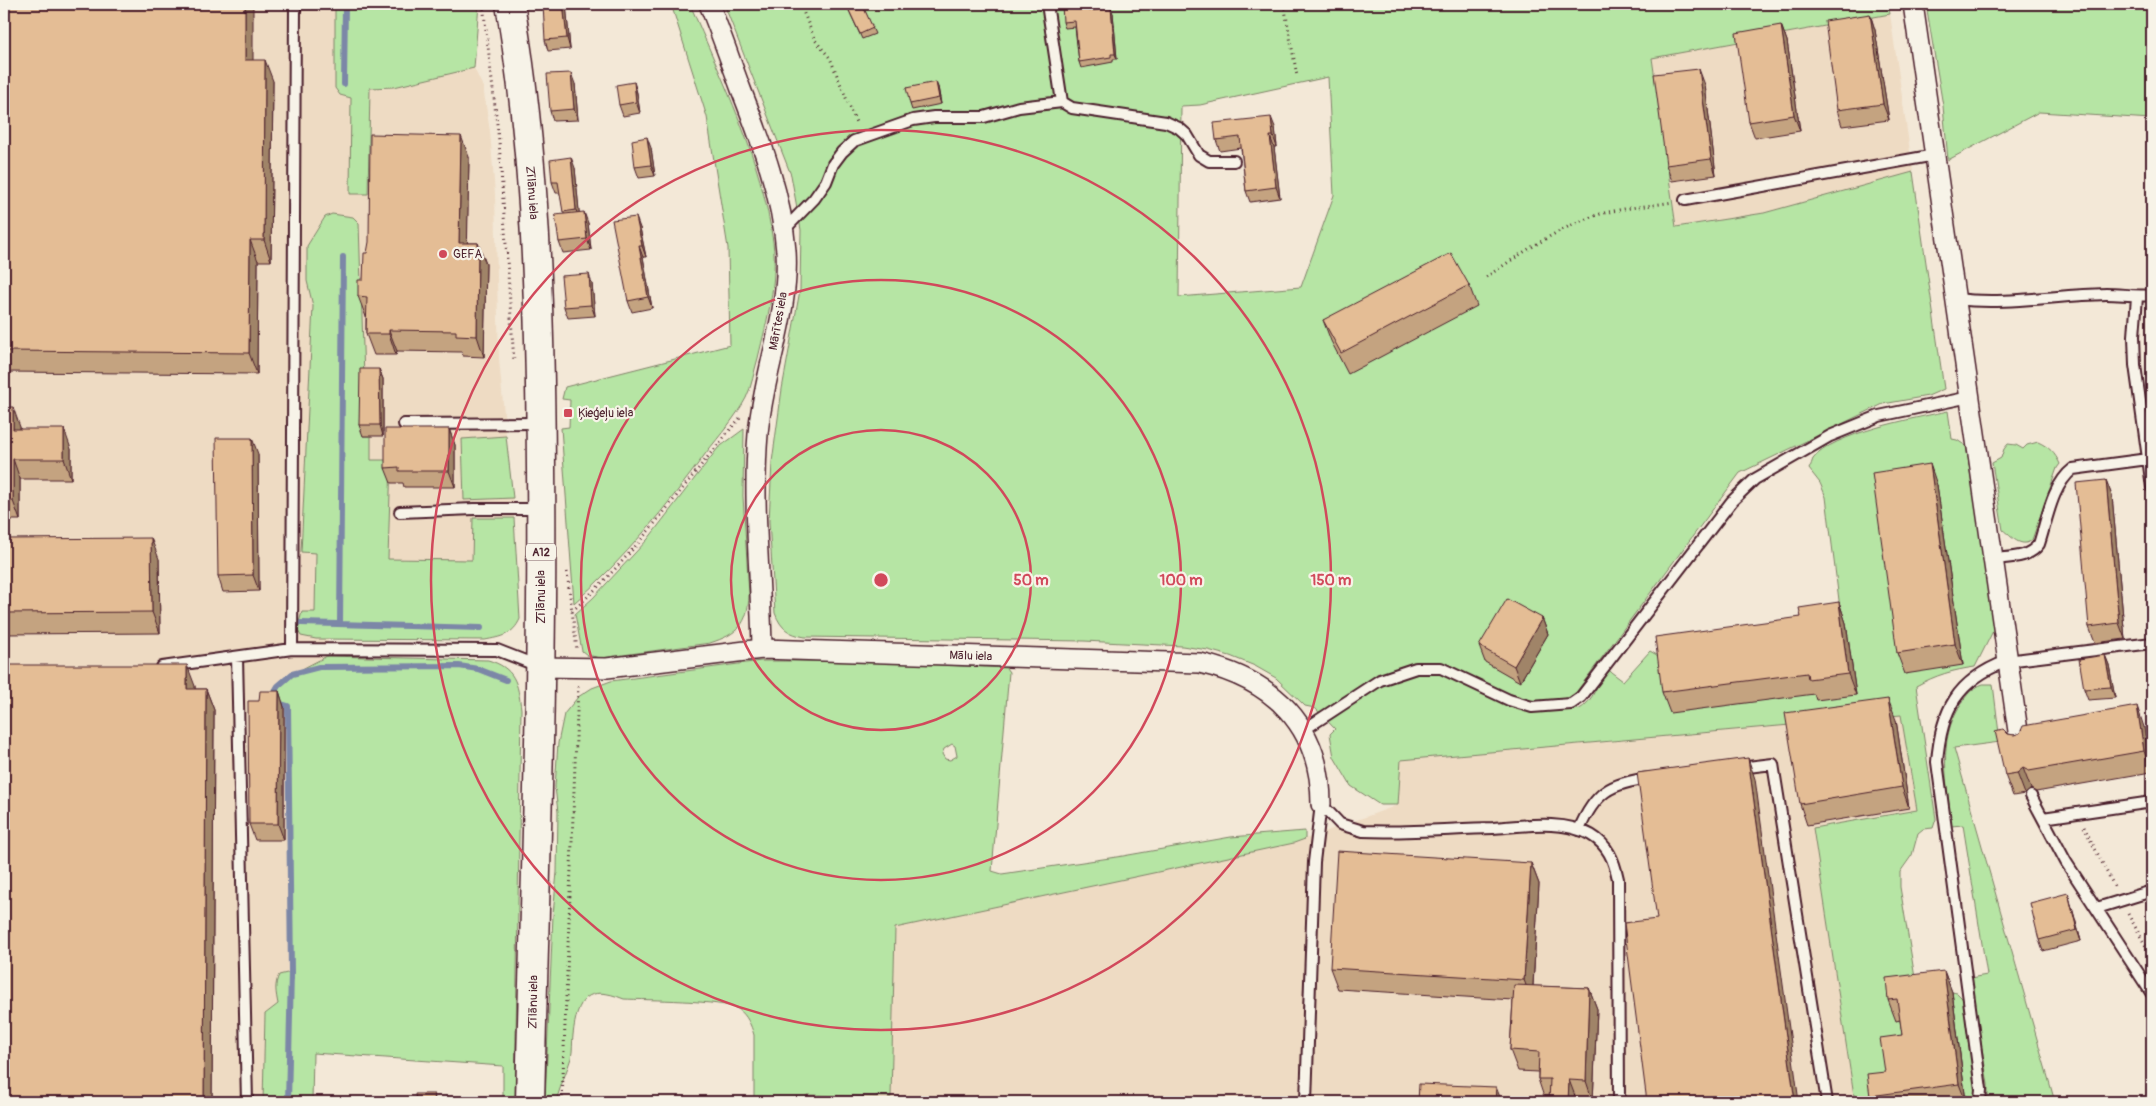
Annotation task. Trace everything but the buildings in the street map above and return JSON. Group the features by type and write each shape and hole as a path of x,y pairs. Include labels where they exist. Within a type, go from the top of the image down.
{"highway":[{"name":"Zīlānu iela","path":"510,4 527,130 540,327 542,509 540,667 530,1102"}],"street":[{"name":"Mārītes iela","path":"709,4 764,150 784,230 786,253 783,298 761,412 757,453 756,496 762,649"},
{"path":"1913,4 2020,745"},
{"name":"Mālu iela","path":"540,667 607,668 762,649 1200,663 1222,668 1260,685 1293,716 1308,742 1318,767 1321,804"}],"lane":[{"path":"292,649 295,4"},
{"path":"1047,4 1062,102"},
{"path":"784,230 814,198 842,152 858,140 913,120 934,117 984,117 1019,107 1062,102 1072,108 1166,122 1187,135 1199,155 1209,161 1234,161"},
{"path":"1685,200 1935,155"},
{"path":"1956,299 2001,302 2108,294 2137,297 2152,296"},
{"path":"2137,297 2134,336 2135,365 2152,487"},
{"path":"1302,731 1380,680 1416,668 1430,666 1441,668 1522,705 1543,708 1571,704 1581,698 1732,501 1755,479 1830,436 1879,416 1970,397"},
{"path":"404,424 541,424"},
{"path":"1992,559 2025,555 2034,551 2039,544 2058,487 2064,476 2073,469 2148,459"},
{"path":"400,512 542,509"},
{"path":"1980,1102 1981,1090 1937,762 1939,738 1945,716 1958,695 1977,676 1988,668 2007,661 2152,643"},
{"path":"156,668 292,649 496,650 540,667"},
{"path":"237,656 247,1102"},
{"path":"1724,770 1773,764 1827,1102"},
{"path":"1579,830 1587,811 1597,798 1627,781 1656,778"},
{"path":"2031,796 2066,862 2152,994"},
{"path":"2043,818 2152,802"},
{"path":"1321,804 1340,824 1363,831 1547,826 1579,830 1599,841 1608,850 1618,879 1619,1102"},
{"path":"1306,1102 1314,862 1321,804"},
{"path":"2097,908 2152,891"}],"path":[{"path":"483,4 499,141 514,364"},
{"path":"800,4 816,40 830,58 857,124 858,140"},
{"path":"1284,4 1297,76"},
{"path":"1486,277 1552,234 1587,218 1685,200"},
{"path":"572,612 590,596 646,536 716,445 740,418"},
{"path":"562,1102 579,668"},
{"path":"2077,813 2121,901 2152,957"}],"shaded area":[{"path":"4,4 335,4 335,88 340,95 351,98 368,193 370,88 394,87 474,68 483,87 490,131 495,194 499,359 506,436 462,440 464,499 513,498 514,518 473,518 473,560 388,559 391,460 371,460 371,436 363,436 325,217 307,246 307,281 313,306 301,551 316,552 316,639 328,639 327,656 292,674 278,686 275,702 288,706 291,972 284,973 276,982 278,1004 265,1014 263,1102 4,1102"},
{"path":"1890,14 1913,172 1764,213 1676,227 1652,58"},
{"path":"1901,715 1917,810 1813,828 1855,1102 806,1102 806,1095 891,1097 895,928 1294,843 1398,805 1400,760"}],"green space":[{"path":"335,4 479,4 474,68 394,87 370,88 368,194 350,194 351,98 340,95 335,88"},
{"path":"671,4 690,4 750,150 768,211 773,242 774,272 771,301 751,383 746,398 738,412 644,532 610,569 574,603 561,428 569,427 570,400 562,399 565,387 730,345 728,248 707,117"},
{"path":"724,4 1888,4 1890,14 1652,58 1676,227 1764,213 1913,172 1944,389 1928,396 1883,404 1740,473 1574,695 1578,710 1592,697 1607,669 1623,681 1650,651 1662,658 1842,624 1826,497 1820,483 1809,469 1813,459 1823,450 1856,434 1896,422 1948,411 1952,439 1966,446 1995,627 1975,667 1945,674 1916,686 1936,819 1933,828 1923,829 1918,833 1912,855 1900,872 1900,887 1918,996 1905,1020 1910,1056 1892,1092 1876,1102 1855,1102 1813,828 1917,810 1901,715 1401,760 1398,805 1380,805 1351,786 1334,757 1330,734 1335,729 1315,708 1305,706 1276,678 1255,666 1230,656 1182,646 1084,641 805,637 786,630 775,613 769,521 772,462 782,389 800,290 801,230 791,175","holes":["1328,77 1334,195 1301,287 1179,297 1181,106 1200,105"]},
{"path":"1926,4 2152,4 2152,119 2039,112 1948,160 1943,106"},
{"path":"332,214 353,217 359,223 364,379 363,436 371,436 371,460 391,460 388,559 472,560 473,518 514,518 520,619 514,629 501,636 485,640 316,639 301,636 297,629 302,612 315,612 316,553 301,552 313,306 307,281 307,246 325,217"},
{"path":"744,429 743,496 749,595 744,621 728,636 710,643 601,658 587,655 582,651 575,614 593,598 648,539 718,448"},
{"path":"506,436 513,498 464,500 462,439"},
{"path":"2038,442 2051,451 2060,464 2032,540 2024,543 2016,541 2003,530 1992,463 2001,458 2008,444 2016,445 2023,449 2027,445"},
{"path":"327,656 488,660 504,667 514,678 521,709 515,1102 503,1102 503,1066 313,1053 312,1102 263,1102 265,1014 278,1004 276,986 279,975 291,972 288,707 275,702 272,696 289,677"},
{"path":"761,661 857,661 1006,668 1009,672 992,871 1002,874 1123,856 1231,837 1305,831 1305,839 1294,843 895,928 891,1097 807,1095 806,1102 754,1102 754,1035 748,1020 738,1009 701,1002 624,999 601,993 593,994 586,998 577,1012 571,1058 557,1098 566,1102 545,1102 553,915 557,872 558,812 555,787 558,743 564,714 578,697 592,688 611,681","holes":["952,744 955,746 957,756 950,760 945,759 942,754 944,749"]},
{"path":"1983,684 1993,684 2000,742 1954,748 2055,1102 1988,1102 1988,1084 1970,978 1987,975 1963,825 1951,826 1946,779 1946,748 1953,718 1968,694"},
{"path":"1952,992 1957,993 1962,998 1966,1010 1977,1078 1975,1102 1966,1102"}],"waterway":[{"path":"344,84 345,4"},
{"path":"340,624 343,257"},
{"path":"301,623 481,628"},
{"path":"288,1102 291,972 288,706 275,702 272,696 278,686 292,674 319,667 459,666 478,669 506,680"}],"place":[{"name":"GEFA","path":"443,254"},
{"name":"Ķieģeļu iela","path":"568,413"}]}
